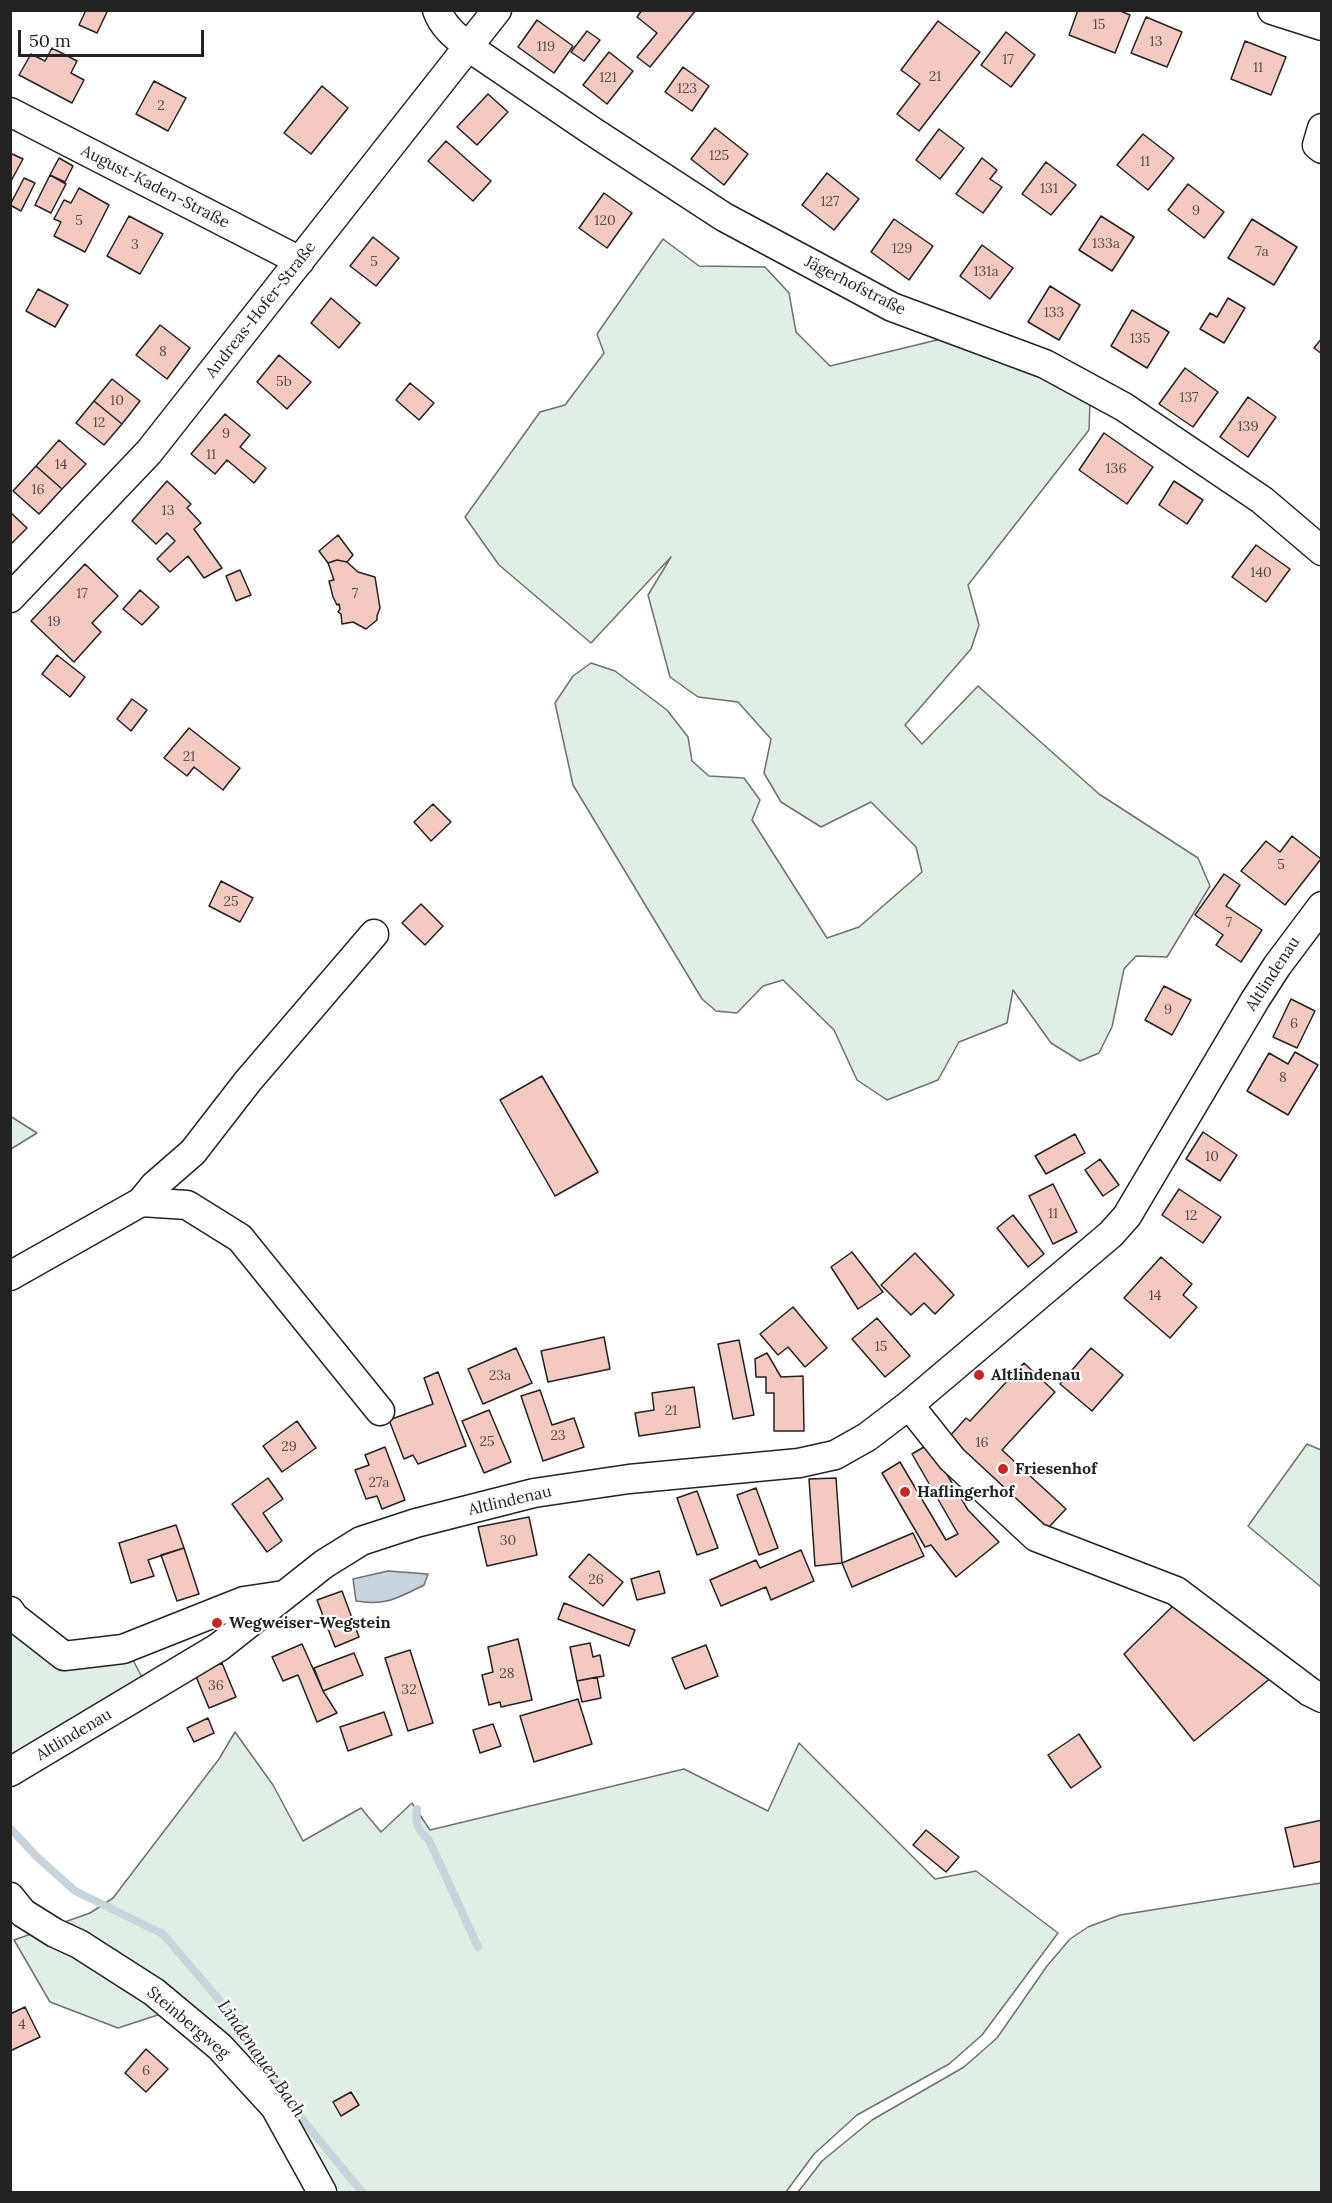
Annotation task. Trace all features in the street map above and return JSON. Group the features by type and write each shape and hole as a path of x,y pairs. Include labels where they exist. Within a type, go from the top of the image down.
{"street":[{"name":"Jägerhofstraße","path":"437,10 451,33 470,48 724,217 892,307 1046,364 1124,407 1262,500 1322,551"},
{"name":"Andreas-Hofer-Straße","path":"10,598 149,452 470,48 497,10"},
{"path":"1272,10 1322,26"},
{"name":"August-Kaden-Straße","path":"10,112 300,261"},
{"path":"1322,128 1317,145 1322,149"},
{"name":"Altlindenau","path":"10,1772 219,1647 324,1564 361,1541 416,1523 534,1493 629,1479 799,1463 835,1455 867,1437 909,1405 1111,1234 1127,1216 1255,1000 1277,966 1322,906"},
{"path":"10,1276 141,1202 154,1186 193,1152 248,1081 374,934"},
{"path":"141,1202 187,1205 240,1238 380,1411"},
{"path":"909,1405 952,1459 1036,1537 1176,1591 1310,1692 1322,1698"},
{"name":"Altlindenau","path":"12,1615 64,1656 123,1649 244,1601 286,1594"},
{"name":"Steinbergweg","path":"10,1897 22,1913 55,1933 79,1944 154,1992 220,2047 274,2107 322,2193"}],"green space":[{"path":"663,239 699,266 765,267 789,293 796,332 830,366 941,339 1003,359 1090,402 1089,430 968,585 979,625 971,649 905,725 922,744 978,686 1099,794 1198,858 1210,886 1167,957 1136,956 1124,969 1112,1027 1099,1053 1080,1061 1051,1043 1013,990 1007,1023 959,1042 938,1080 887,1100 857,1080 834,1030 783,980 763,986 737,1013 716,1011 702,999 573,785 555,703 573,676 591,663 615,671 667,710 688,737 692,761 709,776 744,778 760,800 752,820 827,938 859,927 922,872 916,847 871,802 821,827 781,802 764,773 771,739 738,702 698,697 670,677 648,595 671,557 591,643 499,565 465,517 540,412 565,405 604,353 597,334"},
{"path":"10,1116 37,1133 11,1149 10,1149"},
{"path":"1307,1444 1321,1450 1321,1587 1248,1526"},
{"path":"10,1618 62,1666 133,1660 145,1683 11,1761"},
{"path":"235,1732 273,1785 303,1841 361,1808 381,1832 412,1803 430,1830 684,1769 768,1811 799,1743 935,1879 976,1871 1058,1933 982,2035 949,2064 857,2115 814,2154 786,2192 326,2192 179,2008 118,2028 50,2002 14,1940 90,1913 113,1898 219,1759"},
{"path":"1321,1883 1321,2192 798,2192 822,2161 872,2120 964,2067 997,2038 1047,1966 1070,1939 1088,1927 1120,1915"}],"shaded area":[{"path":"388,1571 428,1574 424,1585 399,1597 384,1602 356,1601 353,1579"}],"building":[{"path":"86,10 108,10 97,33 79,25"},
{"path":"642,10 696,10 650,67 637,57 657,33 637,17"},
{"path":"1078,10 1118,10 1130,15 1115,53 1069,35"},
{"path":"1146,17 1182,32 1167,67 1131,53"},
{"path":"537,20 573,46 554,73 518,47"},
{"path":"938,21 980,52 919,131 897,114 920,84 901,70"},
{"path":"587,31 600,40 584,61 571,52"},
{"path":"1006,32 1035,55 1011,87 981,65"},
{"path":"1245,41 1286,57 1271,95 1231,79"},
{"path":"52,48 77,61 71,73 84,80 72,103 19,75 31,54 45,61"},
{"path":"609,52 633,71 607,104 583,85"},
{"path":"683,67 709,86 692,111 665,92"},
{"path":"154,81 186,98 168,131 136,114"},
{"path":"322,86 348,108 311,154 284,133"},
{"path":"488,94 508,112 477,145 457,127"},
{"path":"715,128 748,154 724,185 691,159"},
{"path":"939,129 964,148 940,179 916,160"},
{"path":"1143,134 1174,158 1148,190 1117,165"},
{"path":"446,141 491,181 473,201 428,161"},
{"path":"10,153 23,159 10,183"},
{"path":"59,158 73,166 65,182 50,175"},
{"path":"982,158 997,170 990,179 1002,187 983,213 956,194"},
{"path":"1046,162 1076,185 1051,215 1022,194"},
{"path":"827,173 859,199 834,230 802,205"},
{"path":"50,175 66,184 51,213 35,205"},
{"path":"24,178 35,183 21,211 10,205"},
{"path":"1188,184 1224,212 1204,238 1168,210"},
{"path":"79,188 109,205 85,252 54,236 61,222 54,219 64,200 71,203"},
{"path":"604,193 632,213 607,248 579,228"},
{"path":"129,216 163,234 140,274 107,256"},
{"path":"1101,216 1134,237 1112,271 1079,250"},
{"path":"894,219 933,246 909,280 871,252"},
{"path":"1252,219 1297,247 1274,285 1228,258"},
{"path":"373,237 399,258 376,286 350,266"},
{"path":"982,245 1013,268 990,299 960,276"},
{"path":"1050,286 1080,305 1059,340 1028,322"},
{"path":"38,289 68,305 55,327 26,311"},
{"path":"331,298 360,323 339,348 311,323"},
{"path":"1228,298 1245,308 1224,343 1200,329 1210,313 1217,317"},
{"path":"1132,310 1169,332 1147,368 1111,346"},
{"path":"160,325 190,348 167,379 136,355"},
{"path":"1322,338 1322,354 1314,348"},
{"path":"279,355 311,382 287,409 257,382"},
{"path":"1185,368 1218,392 1193,427 1159,404"},
{"path":"112,379 140,401 122,424 94,401"},
{"path":"410,383 434,403 419,420 396,400"},
{"path":"1248,397 1276,417 1248,457 1220,437"},
{"path":"94,401 122,424 104,445 76,423"},
{"path":"225,414 250,435 240,447 266,468 254,483 227,460 215,474 191,454"},
{"path":"1104,433 1153,467 1127,504 1079,470"},
{"path":"59,440 86,464 62,489 36,466"},
{"path":"36,466 62,489 39,514 13,491"},
{"path":"167,481 191,504 187,508 201,523 194,529 222,568 204,578 188,556 170,572 157,559 175,541 167,533 156,544 132,521"},
{"path":"1174,481 1203,500 1187,524 1159,505"},
{"path":"10,512 27,528 10,545"},
{"path":"338,535 353,555 347,562 337,560 328,563 319,551"},
{"path":"1256,545 1290,569 1266,602 1232,577"},
{"path":"337,560 347,562 358,572 375,577 380,608 377,620 366,629 353,622 342,624 341,614 338,612 339,604 337,605 333,597 329,581 334,580 328,563"},
{"path":"85,564 118,596 92,623 101,632 74,662 31,621"},
{"path":"240,570 251,595 236,601 226,576"},
{"path":"140,590 159,607 142,625 123,609"},
{"path":"57,655 85,677 70,697 42,674"},
{"path":"132,699 147,710 131,731 117,719"},
{"path":"189,728 240,768 223,790 194,767 187,776 164,758"},
{"path":"433,804 451,822 431,841 414,822"},
{"path":"1292,836 1321,859 1285,905 1241,871 1266,841 1280,852"},
{"path":"1224,874 1240,885 1226,906 1262,930 1241,962 1216,945 1223,935 1195,915"},
{"path":"221,881 253,898 240,922 209,906"},
{"path":"421,904 443,926 425,945 402,923"},
{"path":"1164,986 1191,1000 1172,1035 1145,1020"},
{"path":"1291,999 1315,1011 1297,1048 1273,1037"},
{"path":"1295,1052 1318,1065 1288,1115 1247,1091 1269,1053 1288,1064"},
{"path":"542,1076 598,1172 555,1196 500,1100"},
{"path":"1203,1132 1237,1155 1220,1181 1186,1159"},
{"path":"1075,1134 1085,1153 1046,1174 1035,1156"},
{"path":"1100,1159 1119,1185 1103,1196 1085,1170"},
{"path":"1053,1184 1077,1232 1053,1244 1029,1196"},
{"path":"1179,1189 1221,1217 1203,1243 1162,1215"},
{"path":"1013,1215 1044,1254 1028,1267 997,1228"},
{"path":"852,1252 883,1292 858,1309 831,1267"},
{"path":"915,1253 954,1295 935,1314 924,1303 911,1315 881,1285"},
{"path":"1161,1257 1192,1284 1183,1295 1197,1307 1170,1338 1124,1298"},
{"path":"793,1307 827,1348 805,1367 788,1347 778,1355 760,1334"},
{"path":"877,1318 910,1356 885,1377 852,1339"},
{"path":"604,1337 610,1369 548,1382 541,1351"},
{"path":"739,1340 754,1415 733,1419 718,1344"},
{"path":"516,1348 532,1383 483,1404 468,1369"},
{"path":"1091,1348 1123,1375 1092,1411 1060,1384"},
{"path":"767,1353 781,1377 803,1376 804,1431 774,1431 774,1393 766,1393 766,1377 756,1377 755,1359"},
{"path":"1024,1363 1055,1392 1002,1450 1066,1509 1048,1528 949,1437 966,1418 970,1421"},
{"path":"438,1372 466,1446 418,1464 413,1455 404,1459 389,1420 433,1404 424,1378"},
{"path":"694,1387 700,1427 639,1436 635,1413 654,1410 652,1393"},
{"path":"540,1390 552,1425 574,1418 584,1447 543,1461 521,1396"},
{"path":"489,1410 511,1462 484,1473 462,1421"},
{"path":"297,1421 316,1448 282,1472 263,1446"},
{"name":"Haflingerhof","path":"929,1444 968,1510 999,1542 956,1577 931,1545 925,1547 882,1473 900,1462 946,1540 958,1534 912,1454"},
{"path":"385,1447 405,1500 382,1509 377,1496 366,1499 355,1470 369,1465 365,1455"},
{"path":"268,1478 283,1499 263,1513 282,1541 267,1552 232,1504"},
{"path":"836,1478 842,1563 815,1566 809,1479"},
{"path":"756,1488 778,1548 759,1555 737,1495"},
{"path":"697,1491 718,1548 697,1555 677,1498"},
{"path":"529,1517 537,1555 487,1566 478,1527"},
{"path":"176,1525 184,1548 148,1560 154,1576 131,1583 119,1543"},
{"path":"913,1533 924,1556 852,1587 842,1563"},
{"path":"184,1548 199,1594 177,1601 161,1555"},
{"path":"801,1550 814,1581 771,1600 766,1587 721,1606 710,1580 756,1560 760,1568"},
{"path":"589,1554 623,1582 603,1606 569,1577"},
{"path":"659,1571 665,1593 637,1600 631,1579"},
{"path":"342,1591 359,1637 335,1647 317,1600"},
{"path":"564,1603 635,1630 629,1646 558,1619"},
{"path":"1176,1603 1272,1677 1194,1741 1124,1654"},
{"path":"518,1639 532,1700 501,1707 500,1702 489,1705 482,1675 493,1672 488,1647"},
{"path":"590,1643 593,1657 600,1655 604,1676 577,1681 570,1647"},
{"path":"302,1644 323,1691 337,1713 317,1722 298,1675 283,1681 272,1657"},
{"path":"706,1645 718,1676 685,1689 672,1658"},
{"path":"410,1650 433,1723 408,1731 385,1658"},
{"path":"354,1653 363,1675 323,1691 314,1668"},
{"path":"222,1663 236,1697 209,1708 195,1674"},
{"path":"597,1677 601,1698 582,1702 577,1681"},
{"path":"578,1699 592,1744 534,1762 520,1716"},
{"path":"384,1712 392,1735 348,1751 340,1727"},
{"path":"208,1718 214,1733 194,1742 187,1728"},
{"path":"493,1724 501,1746 480,1753 473,1730"},
{"path":"1079,1734 1101,1767 1071,1788 1048,1755"},
{"path":"1322,1820 1322,1861 1294,1867 1285,1828"},
{"path":"926,1830 959,1857 946,1872 913,1845"},
{"path":"25,2007 40,2037 10,2051 10,2014"},
{"path":"146,2049 168,2069 146,2092 125,2073"},
{"path":"351,2092 359,2105 341,2116 333,2102"}],"waterway":[{"path":"417,1809 418,1826 429,1840 478,1947"},
{"name":"Lindenauer Bach","path":"10,1828 36,1856 75,1891 163,1934 237,2021 292,2107 362,2192"}],"place":[{"name":"Altlindenau","path":"979,1375"},
{"name":"Friesenhof","path":"1003,1469"},
{"name":"Haflingerhof","path":"905,1492"},
{"name":"Wegweiser-Wegstein","path":"217,1623"}]}
